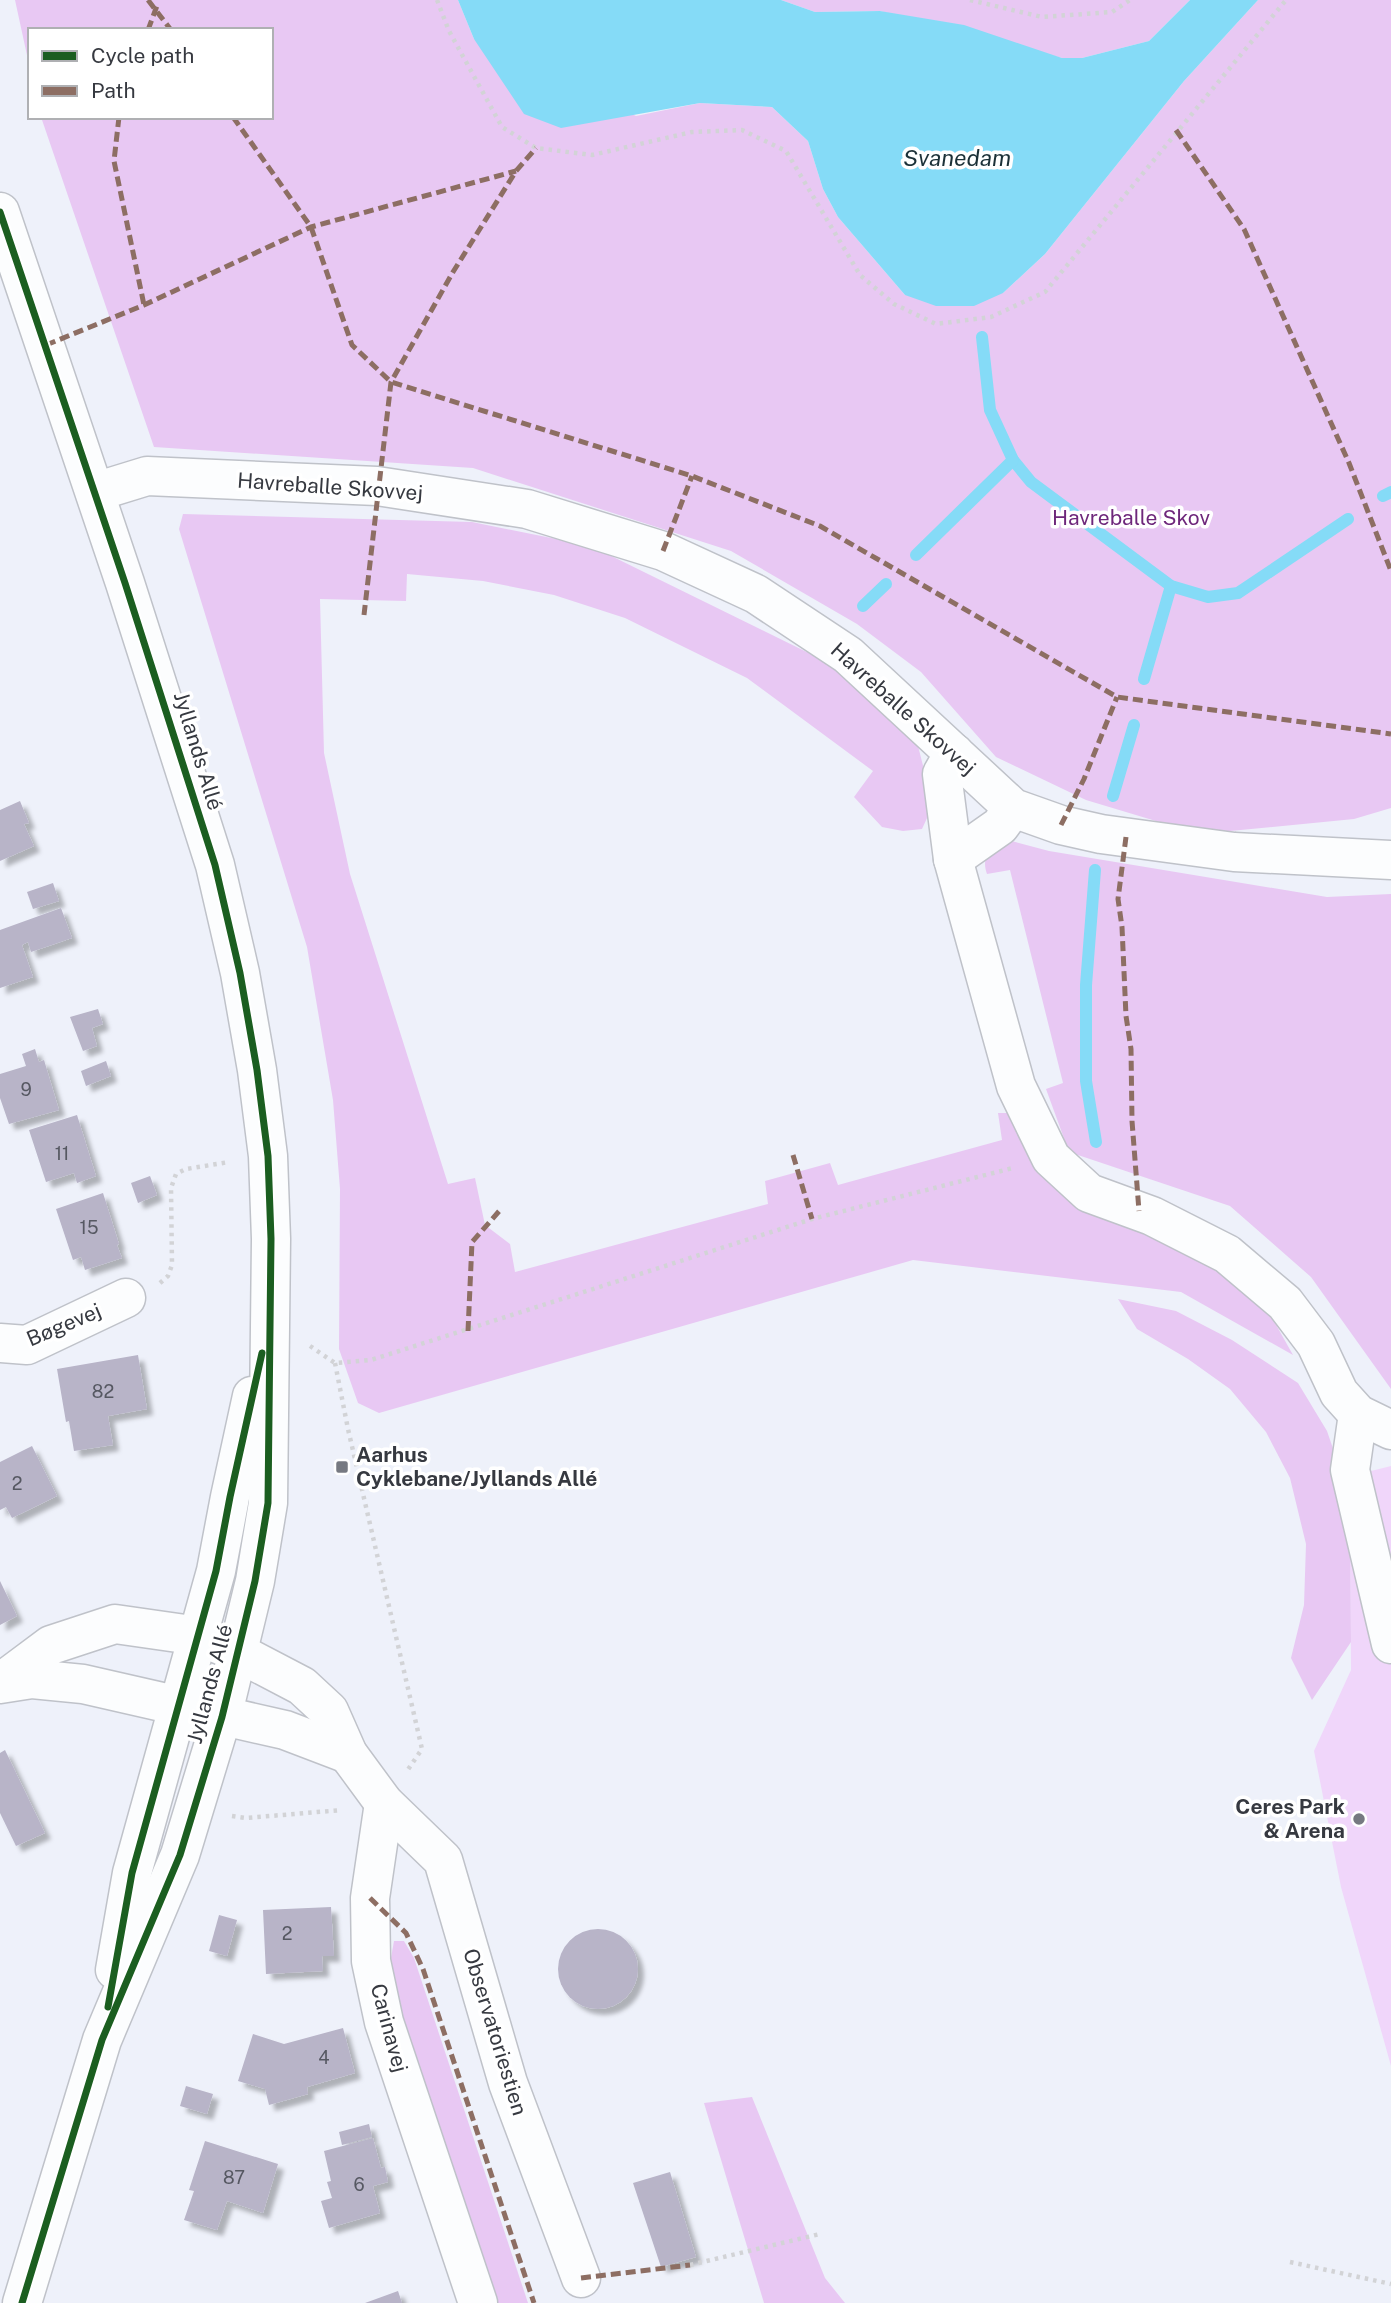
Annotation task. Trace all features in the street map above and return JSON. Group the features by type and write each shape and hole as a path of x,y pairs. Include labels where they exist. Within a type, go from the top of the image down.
{"street":[{"name":"Jyllands Allé","path":"0,212 169,715 215,865 240,973 257,1070 268,1156 271,1239 268,1503 255,1581 222,1717 180,1856 102,2040 22,2303"},
{"name":"Havreballe Skovvej","path":"95,492 147,476 377,486 527,509 663,551 756,594 848,655 1013,808 1061,825 1101,834 1234,852 1391,860"},
{"path":"954,753 942,774 953,859 1016,1086 1051,1158 1089,1193 1152,1216 1227,1254 1285,1303 1316,1344 1339,1393 1375,1422 1350,1470 1391,1644"},
{"path":"953,859 1000,826 1013,808"},
{"name":"Bøgevej","path":"0,1343 27,1345 126,1298"},
{"name":"Jyllands Allé","path":"102,2040 132,1873 216,1571 270,1319"},
{"path":"0,1683 51,1645 115,1624 198,1636 237,1652 309,1692 329,1710 348,1754 384,1803"},
{"path":"0,1683 54,1679 285,1730 348,1754"},
{"name":"Observatoriestien","path":"384,1803 443,1860 508,2083 580,2278"},
{"name":"Carinavej","path":"384,1803 370,1898 371,1961 384,2022 478,2303"}],"path":[{"path":"437,0 449,32 502,127 537,148 592,155 692,132 742,130 786,151 860,275 894,304 936,324 991,317 1045,292 1286,0"},
{"path":"970,0 1042,17 1112,12 1130,0"},
{"path":"126,1298 159,1284 168,1276 172,1265 171,1188 176,1174 186,1169 268,1156"},
{"path":"270,1319 335,1363 372,1360 812,1219 1051,1158"},
{"path":"194,1809 246,1818 324,1812 384,1803 422,1749 335,1363"},
{"path":"690,2264 820,2234"},
{"path":"1290,2262 1391,2284"}],"shaded area":[{"name":"Ceres Park & Arena","path":"1391,1466 1391,2066 1341,1887 1314,1751 1351,1670 1350,1539 1343,1478"}],"green space":[{"name":"Havreballe Skov","path":"15,0 458,0 474,39 636,116 700,103 772,107 808,141 823,189 838,217 905,295 1003,293 1045,254 1184,81 1258,0 1391,0 1391,808 1354,819 1199,834 1086,800 996,757 921,672 857,624 731,551 473,468 154,447 42,119 273,119 273,28 28,28 28,60"},
{"path":"781,0 1190,0 1149,41 1082,58 1062,58 880,11 815,12"},
{"path":"183,514 472,522 591,546 831,664 917,742 933,805 922,829 903,831 882,827 854,797 873,771 747,678 625,618 554,595 483,581 407,574 406,601 320,599 324,753 350,874 448,1184 475,1178 485,1225 510,1244 515,1272 768,1204 765,1181 830,1163 838,1185 1002,1140 998,1113 1019,1113 1121,1223 1212,1267 1265,1305 1293,1355 1181,1292 913,1260 379,1413 358,1403 339,1349 340,1189 333,1100 307,947 179,529"},
{"path":"1008,840 1049,851 1327,897 1391,894 1391,1389 1311,1277 1230,1206 1069,1152 1046,1089 1063,1083 1010,870 987,874 985,867 989,853"},
{"path":"1118,1299 1176,1311 1232,1340 1298,1383 1327,1431 1343,1478 1350,1539 1351,1642 1312,1700 1291,1658 1304,1605 1306,1544 1290,1478 1266,1432 1230,1389 1188,1359 1137,1329"},
{"path":"394,1941 404,1941 414,1958 528,2303 491,2303 450,2186 389,1969"},
{"path":"752,2097 825,2278 845,2303 764,2303 704,2103"}],"water":[{"name":"Svanedam","path":"458,0 781,0 815,12 880,11 964,25 1062,58 1082,58 1149,41 1190,0 1258,0 1184,81 1045,254 1003,293 974,306 936,306 905,295 838,217 823,189 808,141 772,107 700,103 561,128 524,114 474,39"}],"building":[{"path":"20,801 29,823 24,824 34,846 0,861 0,810"},
{"path":"53,883 59,901 33,909 27,892"},
{"path":"61,908 72,938 31,952 28,942 22,945 33,977 0,988 0,930"},
{"path":"98,1009 103,1024 92,1028 97,1046 83,1051 70,1017"},
{"path":"35,1049 39,1062 44,1060 59,1110 9,1124 0,1098 0,1074 26,1066 22,1054"},
{"path":"106,1061 111,1076 86,1086 81,1071"},
{"path":"77,1115 96,1176 77,1183 74,1173 46,1182 29,1130"},
{"path":"150,1176 157,1195 138,1203 131,1183"},
{"path":"103,1193 122,1258 85,1270 81,1257 73,1260 56,1209"},
{"path":"138,1355 147,1409 108,1416 113,1445 74,1451 57,1369"},
{"path":"32,1446 57,1496 12,1518 6,1507 0,1510 0,1462"},
{"path":"0,1581 17,1616 0,1625"},
{"path":"5,1750 45,1833 16,1846 0,1813 0,1753"},
{"path":"331,1907 334,1956 322,1956 323,1971 266,1974 263,1910"},
{"path":"219,1915 237,1920 227,1956 209,1951"},
{"path":"598,1929 613,1932 626,1941 635,1954 638,1969 635,1984 626,1997 613,2006 598,2009 583,2006 570,1997 561,1984 558,1969 561,1954 570,1941 583,1932"},
{"path":"343,2028 355,2073 307,2087 308,2094 269,2105 265,2089 238,2081 253,2034 284,2044"},
{"path":"186,2086 213,2094 207,2114 180,2106"},
{"path":"369,2124 372,2137 342,2145 339,2132"},
{"path":"373,2138 381,2168 385,2167 388,2182 373,2186 380,2213 329,2228 321,2201 332,2198 327,2182 331,2181 324,2151"},
{"path":"205,2141 278,2164 263,2213 227,2201 217,2230 184,2220 194,2191 189,2190"},
{"path":"670,2172 696,2257 661,2267 633,2183"},
{"path":"398,2291 402,2303 365,2303"}],"waterway":[{"path":"982,337 990,410 1013,460 1031,482 1171,586 1208,597 1238,593 1348,519"},
{"path":"916,555 1013,460"},
{"path":"1383,496 1391,492"},
{"path":"863,606 886,584"},
{"path":"1144,679 1171,586"},
{"path":"1113,796 1134,725"},
{"path":"1095,870 1086,985 1086,1081 1096,1142"}],"marked path":[{"path":"148,0 169,28"},
{"path":"149,28 158,3"},
{"path":"119,119 114,161 144,305"},
{"path":"234,119 311,227 352,345 391,382 692,476 820,526 1117,697 1391,734"},
{"path":"1176,130 1244,229 1349,463 1391,571"},
{"path":"364,615 391,382 453,272 516,171 536,148"},
{"path":"46,345 144,305 311,227 516,171"},
{"path":"663,551 692,476"},
{"path":"1061,825 1084,779 1117,697"},
{"path":"1126,837 1118,899 1126,1016 1131,1049 1132,1121 1139,1211"},
{"path":"793,1155 812,1219"},
{"path":"468,1331 472,1242 501,1209"},
{"path":"370,1898 406,1933 423,1969 534,2303"},
{"path":"581,2278 690,2265"}],"cycle path":[{"path":"0,212 125,583 215,865 240,973 257,1070 268,1156 271,1239 268,1503 255,1581 222,1717 180,1855 102,2040 22,2303"},
{"path":"108,2007 132,1873 216,1571 262,1353"}],"place":[{"name":"Aarhus Cyklebane/Jyllands Allé","path":"342,1467"},
{"name":"Ceres Park & Arena","path":"1359,1819"}]}
